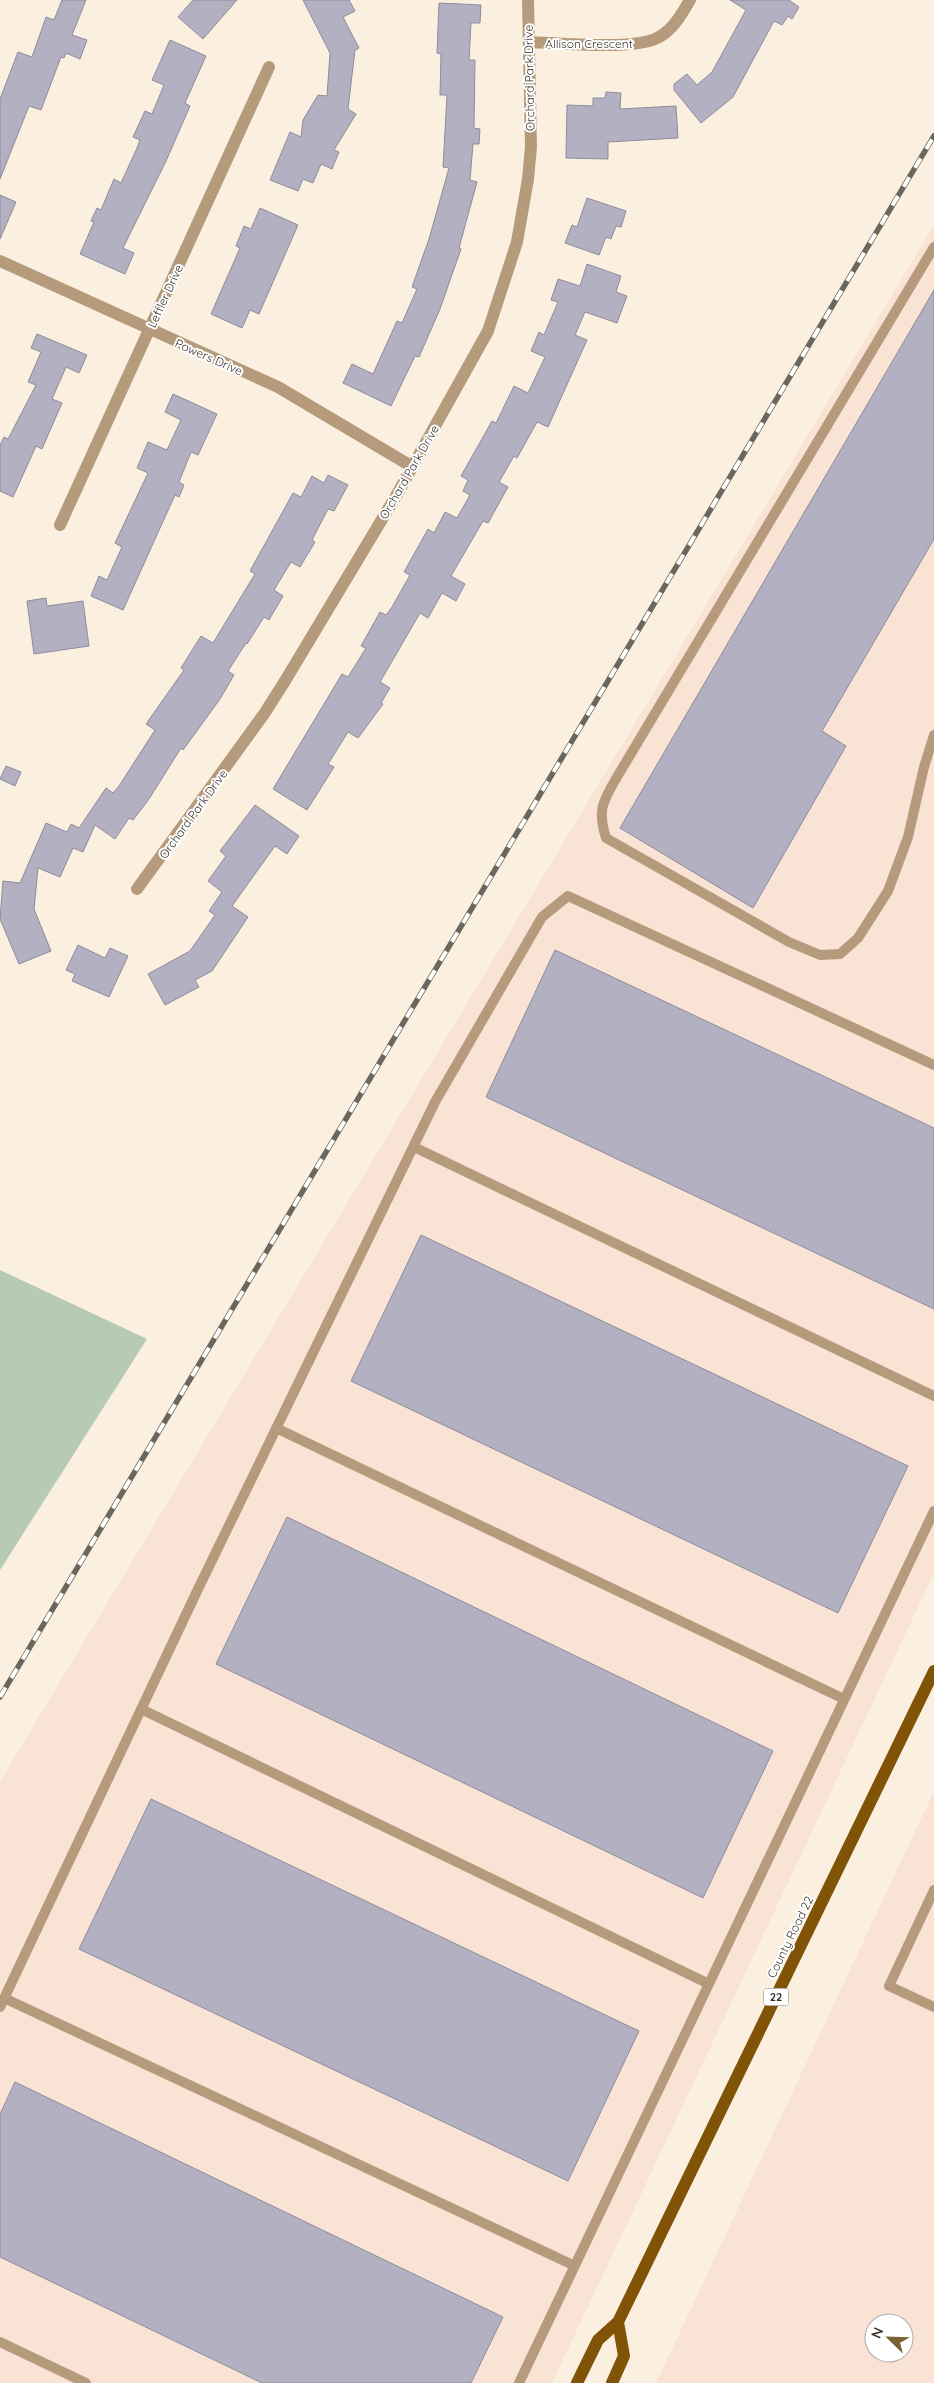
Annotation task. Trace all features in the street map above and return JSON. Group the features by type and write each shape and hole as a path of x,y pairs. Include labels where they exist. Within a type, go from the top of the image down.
{"main road":[{"name":"County Road 22","path":"577,2383 598,2340 618,2322 934,1671"},
{"path":"612,2383 624,2356 618,2322"}],"street":[{"name":"Orchard Park Drive","path":"137,889 264,714 412,466 488,331 517,242 528,179 531,147 528,0"},
{"name":"Allison Crescent","path":"529,42 634,44 656,39 674,26 690,0"},
{"name":"Leffler Drive","path":"60,525 269,67"},
{"name":"Powers Drive","path":"0,261 278,387 412,466"}],"lane":[{"path":"934,247 617,777 603,802 600,820 606,838 788,942 820,955 840,954 858,938 888,891 908,837 924,767 934,735"},
{"path":"575,2266 2,2002 276,1428 435,1102 542,917 568,896 934,1065"},
{"path":"414,1147 934,1396"},
{"path":"276,1428 844,1699"},
{"path":"519,2383 934,1511"},
{"path":"141,1710 709,1984"},
{"path":"934,1890 889,1986 934,2007"},
{"path":"0,2342 86,2383"}],"shaded area":[{"path":"934,225 934,1573 552,2383 0,2383 0,1782"},
{"path":"934,1791 934,2383 656,2383"}],"green space":[{"path":"0,1270 147,1339 0,1570"}],"building":[{"path":"62,0 86,0 72,35 87,40 80,59 66,53 64,58 61,57 41,110 29,106 0,179 0,99 18,52 32,57 46,17 54,20"},
{"path":"193,0 237,0 203,39 178,17"},
{"path":"303,0 349,0 355,11 343,17 359,48 355,50 348,109 356,114 334,150 339,152 332,169 321,164 313,183 303,179 298,191 270,180 290,132 301,137 303,120 318,95 327,96 330,53"},
{"path":"730,0 789,0 799,7 792,19 788,16 782,25 774,21 733,97 701,123 674,90 674,84 687,74 697,85 712,72 746,10"},
{"path":"439,3 481,5 480,23 471,23 469,60 475,60 474,128 480,129 479,144 473,144 470,180 477,182 459,248 461,249 440,309 419,357 415,356 391,406 343,383 352,364 373,374 397,321 402,323 417,289 412,287 429,239 449,168 443,167 447,95 440,95 441,54 437,53"},
{"path":"170,40 206,56 185,103 190,106 166,161 123,248 134,253 125,274 80,254 94,222 91,221 97,208 101,210 114,179 121,183 137,148 140,140 133,137 145,111 152,114 164,85 152,80"},
{"path":"606,92 621,93 620,109 676,106 678,138 608,142 608,159 566,158 567,105 593,106 593,98 605,98"},
{"path":"0,195 16,202 0,239"},
{"path":"587,198 626,211 621,227 616,226 611,239 606,237 599,255 565,243 572,225 577,227"},
{"path":"260,208 298,225 259,314 250,310 242,328 211,314 240,248 236,246 244,226 251,229"},
{"path":"587,264 621,276 616,292 627,296 617,323 585,312 575,335 587,340 548,427 537,422 517,458 514,456 499,482 508,487 488,523 483,521 451,576 465,584 456,601 442,593 428,618 420,613 380,682 390,688 381,703 383,704 358,738 348,732 328,764 334,767 307,810 273,789 342,674 348,677 366,648 361,646 380,612 386,615 392,607 410,575 404,572 428,529 434,533 445,512 457,518 470,495 463,491 468,480 461,476 492,421 496,423 514,386 528,393 545,357 531,351 539,332 544,335 558,302 551,300 558,279 580,286"},
{"path":"934,290 934,539 822,731 846,746 753,908 620,828"},
{"path":"37,334 87,355 79,373 66,367 52,399 62,403 42,449 36,446 13,497 0,491 0,445 4,437 8,439 36,385 28,382 41,352 31,348"},
{"path":"173,394 217,414 198,455 191,452 179,482 184,485 179,497 175,495 123,610 91,596 99,576 107,580 122,547 115,543 148,473 137,468 148,442 167,450 181,420 165,412"},
{"path":"328,475 348,485 334,511 328,509 312,540 315,542 300,567 291,562 274,590 283,596 269,620 264,617 246,643 228,671 234,675 220,699 183,750 181,748 149,799 133,820 129,818 115,839 95,825 83,852 73,848 60,877 38,868 34,909 51,951 19,964 0,919 3,881 20,883 46,823 67,832 71,824 79,828 106,788 113,793 119,786 155,730 146,724 184,670 181,668 201,636 213,643 255,574 250,571 293,493 301,497 312,476 324,483"},
{"path":"46,598 47,606 83,601 89,646 34,654 27,601"},
{"path":"6,766 21,772 15,786 0,779"},
{"path":"255,805 299,836 287,854 275,846 232,906 248,917 212,971 195,980 199,987 165,1005 148,974 190,951 215,915 209,911 222,892 208,881 226,856 220,851"},
{"path":"78,945 105,958 110,948 128,956 109,997 72,981 75,974 66,970"},
{"path":"555,950 934,1128 934,1309 486,1097"},
{"path":"421,1235 908,1466 838,1613 351,1381"},
{"path":"287,1517 773,1751 703,1898 216,1664"},
{"path":"151,1799 639,2031 568,2181 79,1949"},
{"path":"15,2082 503,2317 471,2383 262,2383 0,2257 0,2114"}],"railway":[{"path":"0,1697 934,136"}]}
